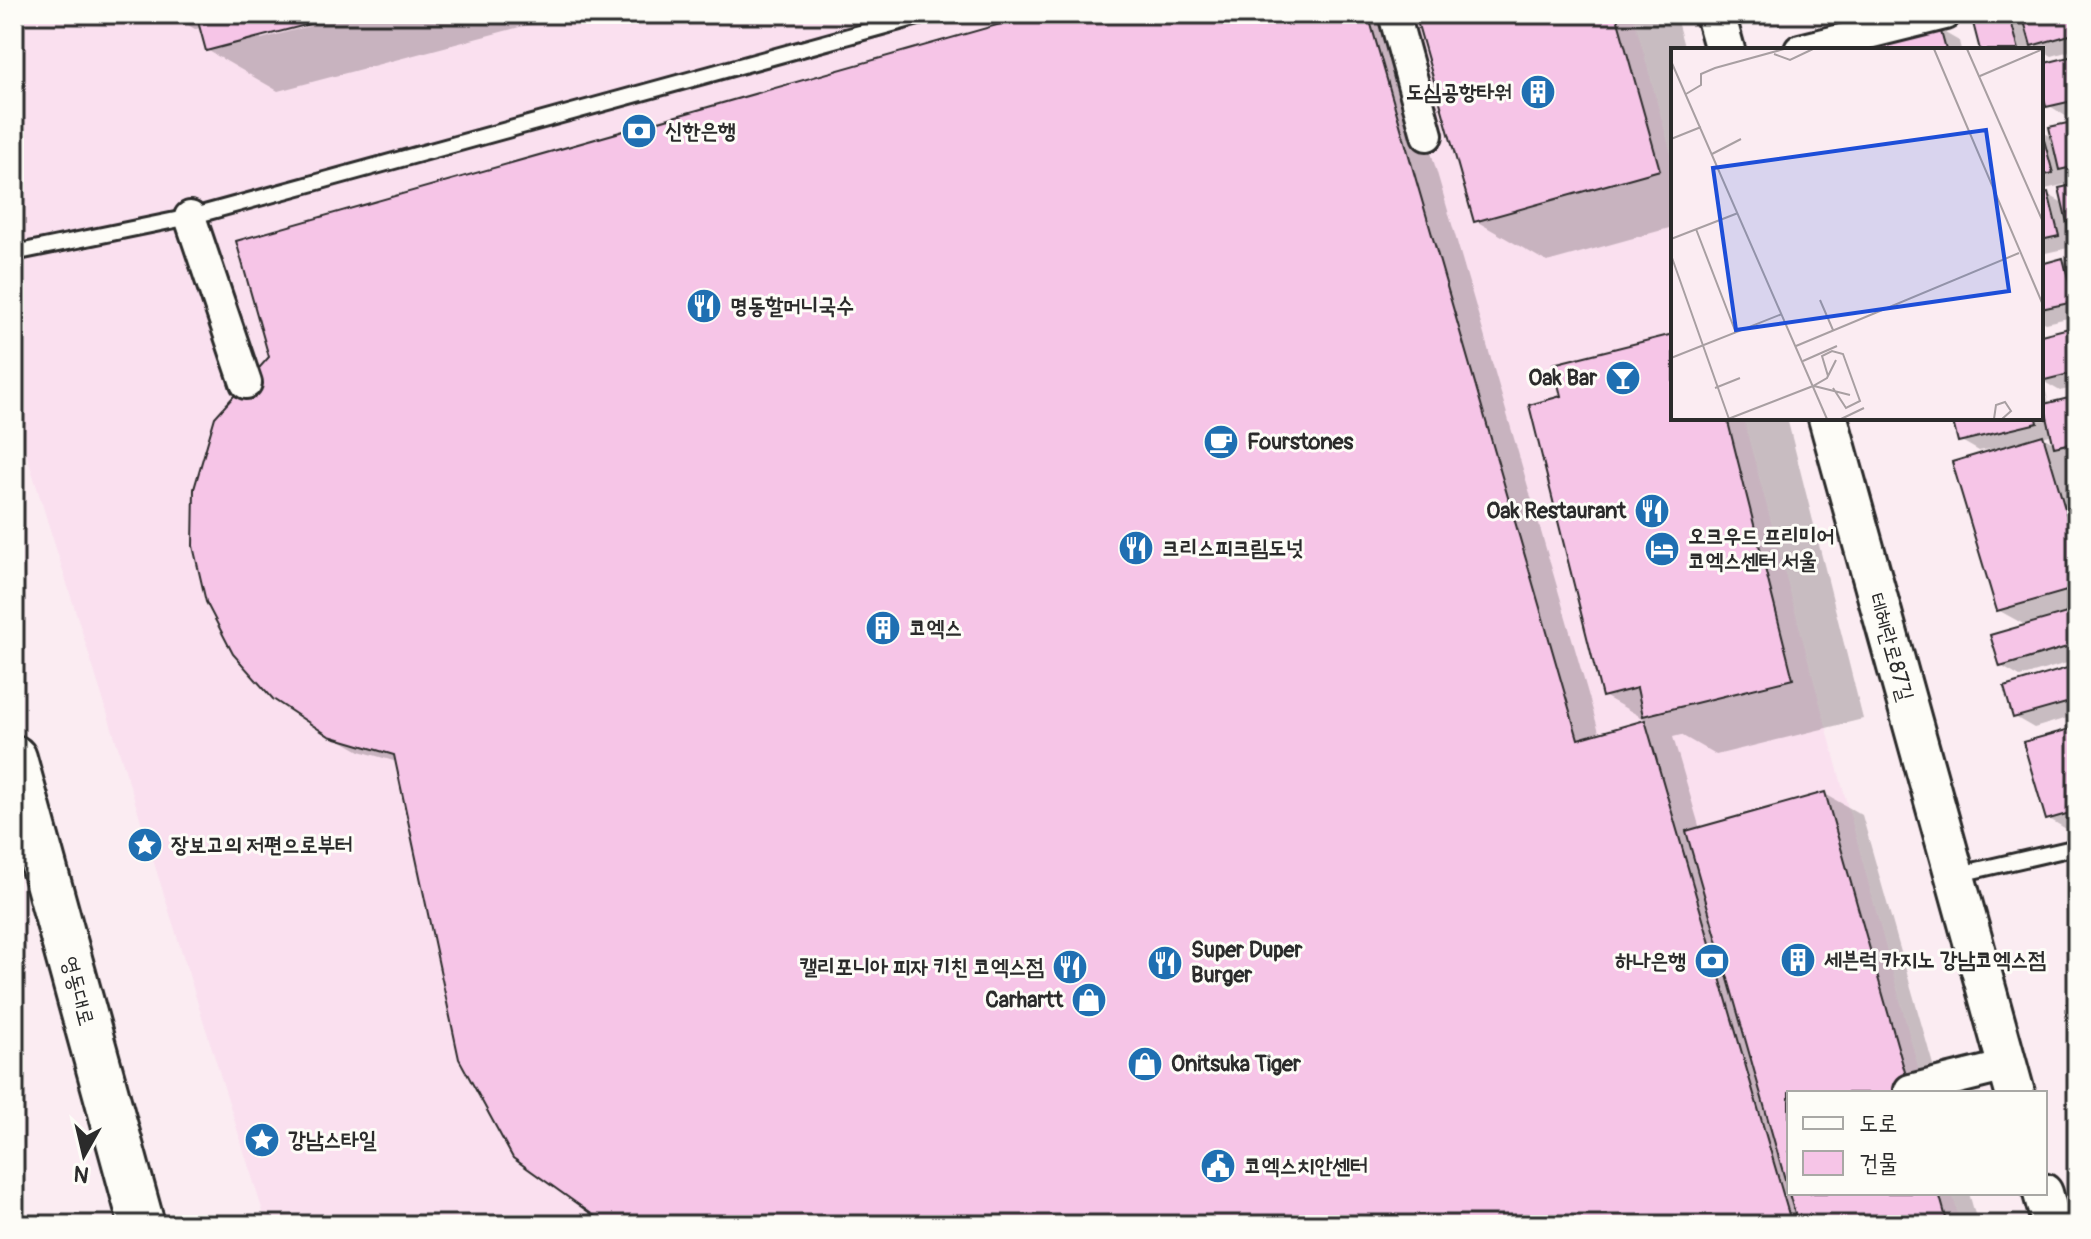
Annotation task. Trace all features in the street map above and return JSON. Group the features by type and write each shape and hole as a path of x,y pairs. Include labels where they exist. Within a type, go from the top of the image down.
{"main road":[{"name":"영동대로","path":"14,758 142,1225"}],"street":[{"path":"1394,14 1427,135"},
{"path":"1715,14 1724,48"},
{"path":"1808,48 1945,14"},
{"path":"190,217 246,383"},
{"name":"테헤란로87길","path":"1829,420 2011,1080"},
{"path":"1910,1090 2011,1080"},
{"path":"2044,1195 2052,1225"}],"lane":[{"path":"14,253 190,217 929,14"},
{"path":"1955,875 2077,847"}],"shaded area":[{"name":"코엑스","path":"14,14 1633,14 1671,154 1671,420 1744,420 1924,1091 1787,1091 1787,1195 1953,1195 1961,1225 267,1225 14,414"}],"building":[{"path":"196,14 348,14 206,51"},
{"name":"코엑스","path":"1036,14 1368,14 1578,739 1645,720 1792,1225 607,1225 513,1158 459,1059 394,755 329,736 273,699 233,654 206,602 193,546 194,489 215,417 269,357 236,241"},
{"name":"도심공항타워","path":"1415,14 1616,14 1660,170 1474,222"},
{"path":"2009,14 2018,48 1979,48 1973,23"},
{"path":"2022,14 2077,14 2077,33 2031,46"},
{"path":"1940,28 1945,48 1864,48"},
{"path":"2077,55 2077,100 2046,107 2043,64"},
{"path":"2077,121 2077,166 2059,170 2049,127"},
{"path":"2043,136 2053,173 2043,176"},
{"path":"2077,184 2077,230 2069,231 2059,188"},
{"path":"2048,192 2059,236 2043,240 2043,193"},
{"path":"2063,258 2074,302 2043,309 2043,263"},
{"path":"2077,326 2077,372 2043,380 2043,334"},
{"name":"오크우드 프리미어 코엑스센터 서울","path":"1671,334 1671,420 1728,420 1793,679 1643,716 1637,688 1602,697 1529,405 1561,396 1553,364"},
{"path":"2077,396 2077,442 2054,447 2044,404"},
{"path":"1952,420 2037,420 2038,423 1958,442"},
{"path":"2043,435 2077,549 2077,588 1997,611 1952,462"},
{"path":"2077,610 2077,644 2000,667 1990,635"},
{"path":"2077,665 2077,700 2013,718 2004,687"},
{"path":"2077,727 2077,811 2046,820 2023,742"},
{"name":"세븐럭 카지노 강남코엑스점","path":"1825,792 1910,1091 1787,1091 1787,1186 1686,831"},
{"name":"세븐럭 카지노 강남코엑스점","path":"1789,1195 1940,1195 1948,1225 1798,1225"}],"place":[{"name":"도심공항타워","path":"1538,92"},
{"name":"신한은행","path":"639,131"},
{"name":"명동할머니국수","path":"704,306"},
{"name":"Oak Bar","path":"1623,378"},
{"name":"Fourstones","path":"1221,442"},
{"name":"Oak Restaurant","path":"1652,511"},
{"name":"크리스피크림도넛","path":"1136,548"},
{"name":"오크우드 프리미어 코엑스센터 서울","path":"1662,549"},
{"name":"코엑스","path":"883,628"},
{"name":"장보고의 저편으로부터","path":"145,845"},
{"name":"세븐럭 카지노 강남코엑스점","path":"1798,960"},
{"name":"하나은행","path":"1712,961"},
{"name":"Super Duper Burger","path":"1165,963"},
{"name":"캘리포니아 피자 키친 코엑스점","path":"1070,967"},
{"name":"Carhartt","path":"1089,1000"},
{"name":"Onitsuka Tiger","path":"1145,1064"},
{"name":"강남스타일","path":"262,1140"},
{"name":"코엑스치안센터","path":"1218,1166"}]}
